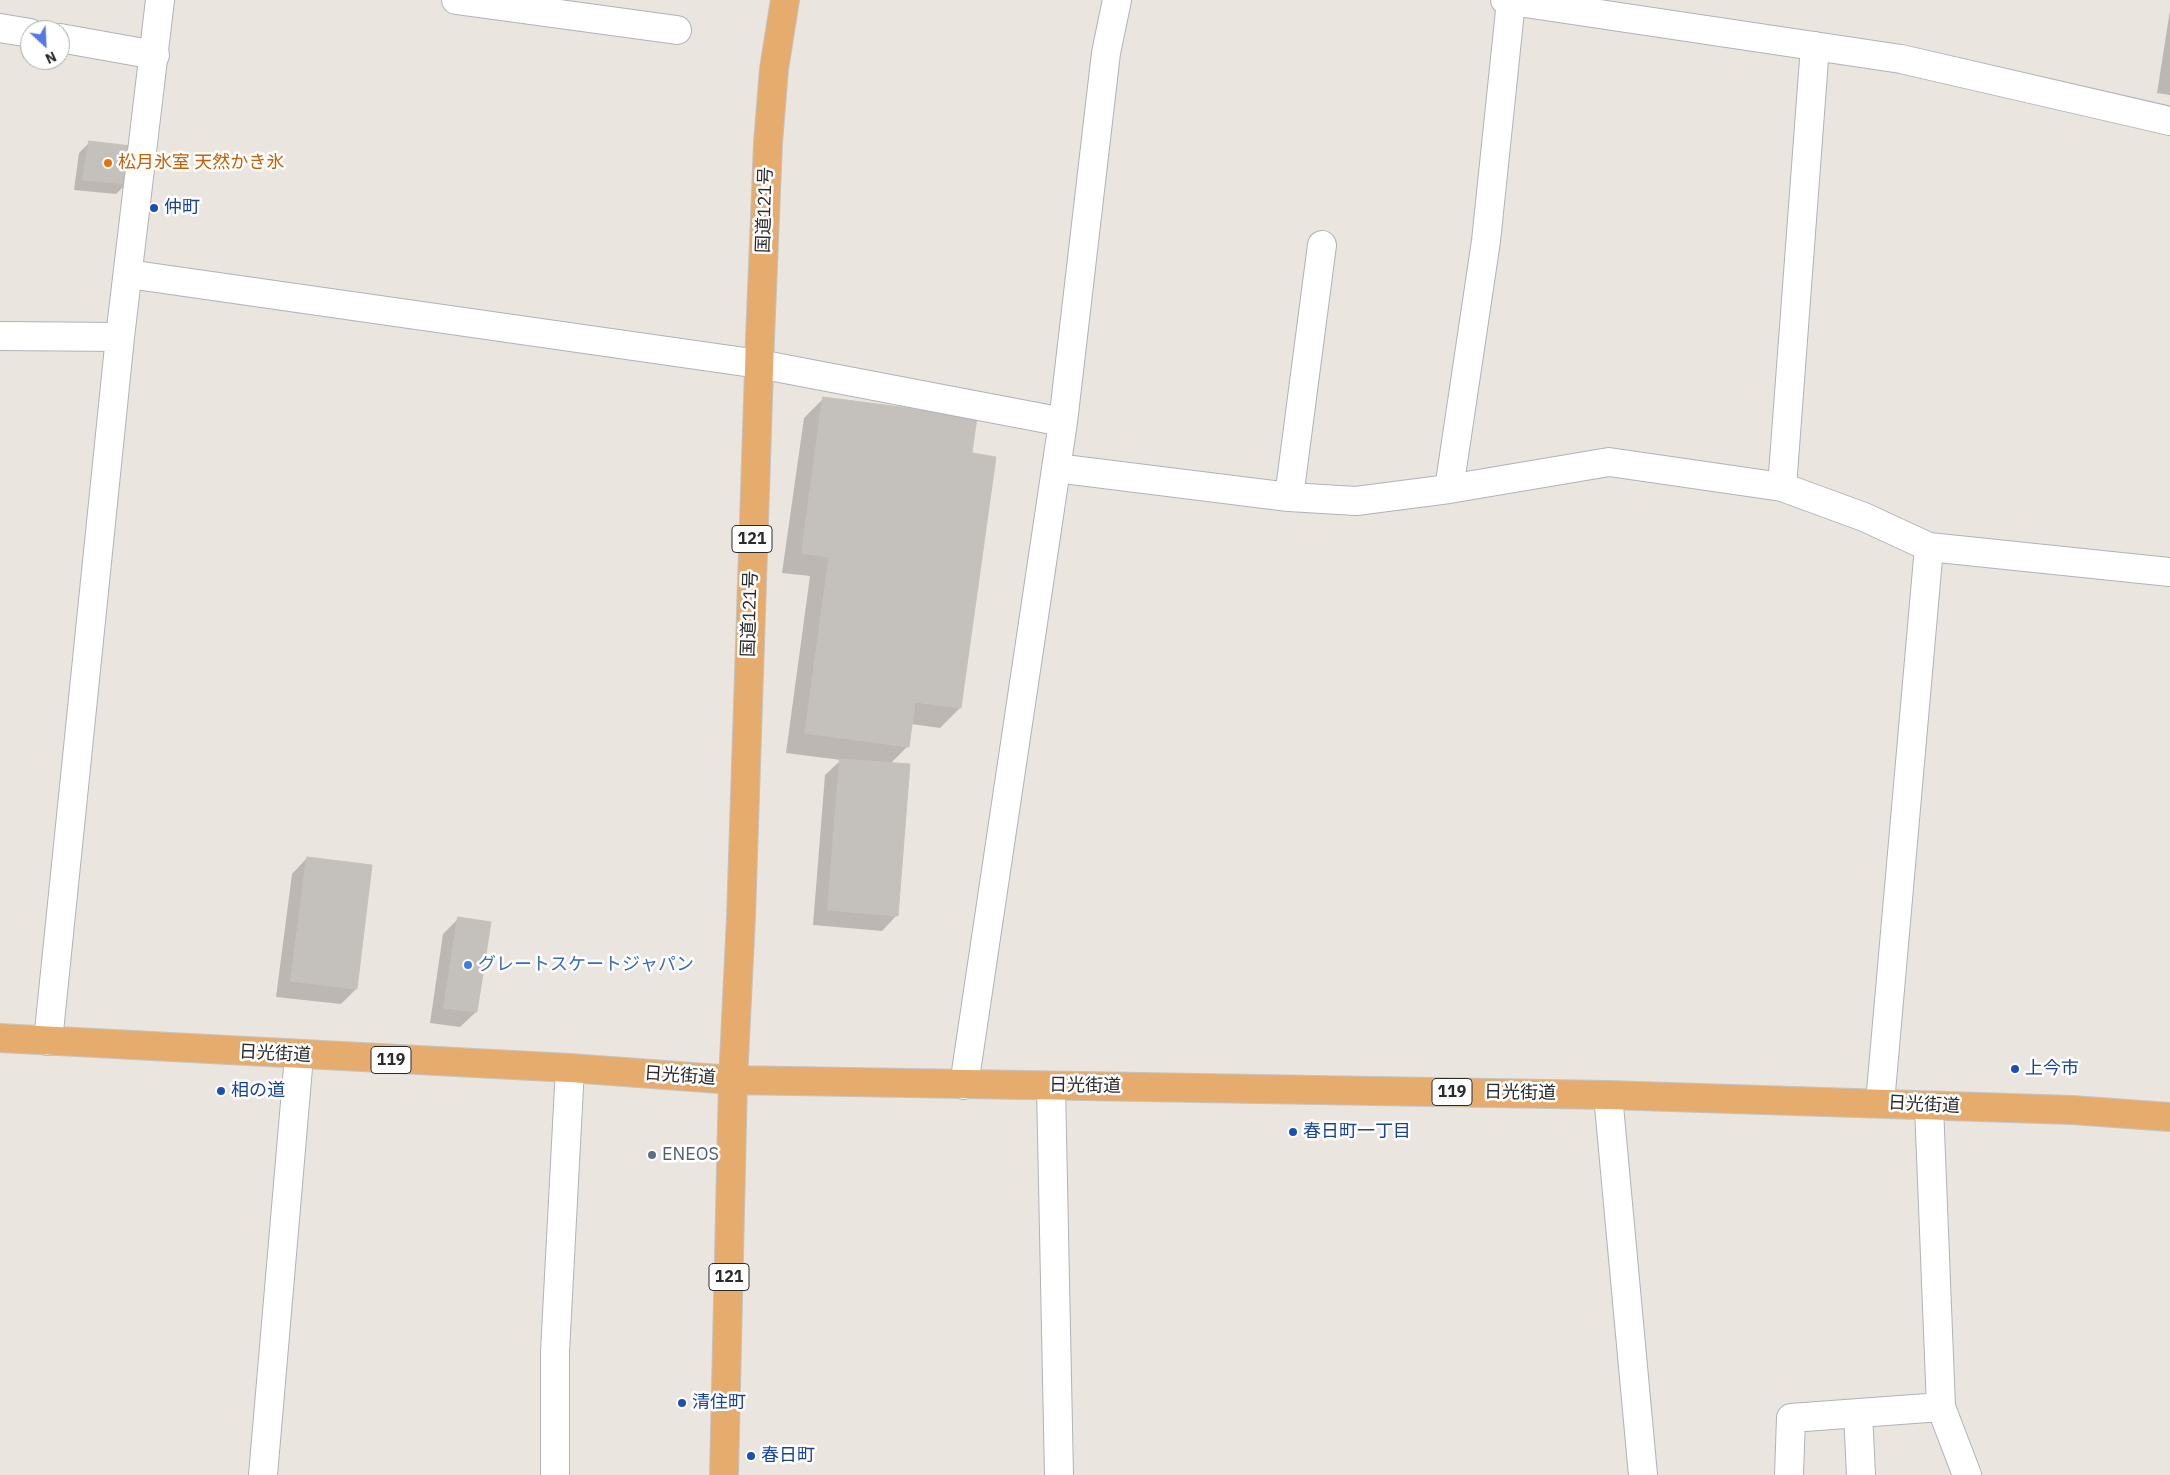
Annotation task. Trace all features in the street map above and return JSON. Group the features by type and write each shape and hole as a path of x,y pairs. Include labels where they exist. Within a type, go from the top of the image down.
{"highway":[{"name":"国道121号","path":"733,1080 768,144 774,69 785,0"},
{"name":"日光街道","path":"0,1038 299,1056 570,1068 733,1080 1608,1095 2072,1110 2170,1117"},
{"name":"121","path":"724,1475 733,1080"}],"street":[{"path":"48,1041 120,337 160,0"},
{"path":"456,0 677,30"},
{"path":"964,1085 1063,422 1106,53 1117,0"},
{"path":"1449,489 1486,241 1508,0 1902,59 2170,120"},
{"path":"0,28 20,31"},
{"path":"70,40 155,54"},
{"path":"1782,487 1815,46"},
{"path":"1289,497 1322,245"},
{"path":"128,274 759,364 1063,422"},
{"path":"0,336 120,337"},
{"path":"1056,468 1289,497 1356,501 1449,489 1609,462 1782,487 1864,517 1929,546 2170,572"},
{"path":"1880,1103 1929,546"},
{"path":"263,1475 299,1056"},
{"path":"555,1475 555,1352 570,1068"},
{"path":"1051,1086 1059,1475"},
{"path":"1608,1095 1643,1475"},
{"path":"1929,1106 1941,1407 1967,1475"},
{"path":"1789,1475 1791,1418 1941,1407"},
{"path":"1858,1413 1861,1475"}],"building":[{"name":"松月氷室 天然かき氷","path":"89,141 131,146 128,184 83,180"},
{"path":"823,397 977,417 972,453 996,457 961,708 915,702 909,747 805,733 829,557 802,553"},
{"path":"840,759 910,764 898,916 828,910"},
{"path":"307,857 372,865 357,989 291,981"},
{"name":"グレートスケートジャパン","path":"458,917 491,922 477,1012 444,1008"}],"place":[{"name":"松月氷室 天然かき氷","path":"108,163"},
{"name":"仲町","path":"154,208"},
{"name":"グレートスケートジャパン","path":"468,965"},
{"name":"上今市","path":"2015,1069"},
{"name":"相の道","path":"221,1091"},
{"name":"春日町一丁目","path":"1293,1132"},
{"name":"ENEOS","path":"652,1155"},
{"name":"清住町","path":"682,1403"},
{"name":"春日町","path":"751,1456"}]}
